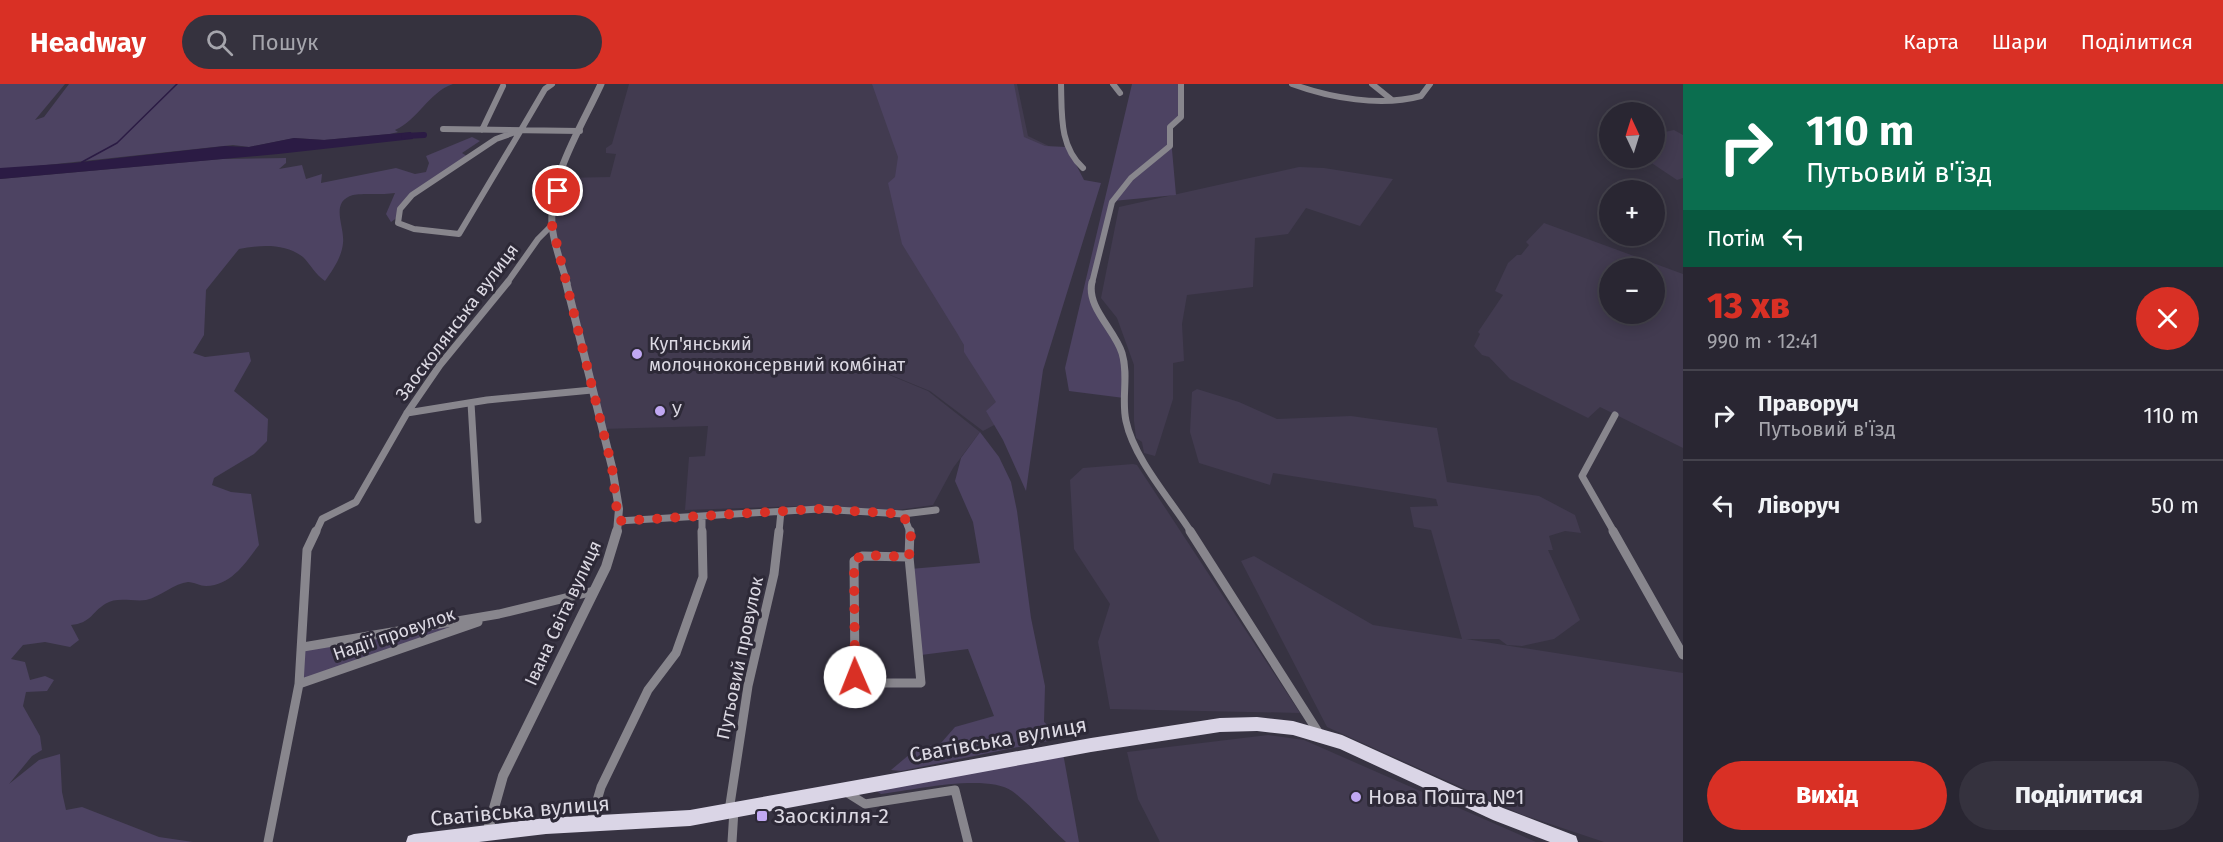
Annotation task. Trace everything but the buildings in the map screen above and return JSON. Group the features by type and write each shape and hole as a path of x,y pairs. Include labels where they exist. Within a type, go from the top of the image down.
{"main road":[{"name":"Сватівська вулиця","path":"414,842 488,832 690,818 1056,750 1220,725 1257,724 1293,728 1378,756 1499,814 1570,842"}],"street":[{"path":"521,130 496,139 412,195 400,209 398,223 403,226 459,234 521,130 545,89 552,84"},
{"path":"552,225 552,207 580,131 601,84"},
{"path":"1061,84 1066,143 1072,161 1083,168"},
{"path":"1113,84 1120,93"},
{"path":"1181,84 1181,117 1170,127 1170,146 1118,190 1112,202 1091,288 1092,297 1122,351 1127,378 1125,419 1133,446 1168,496 1321,736"},
{"path":"1292,84 1317,93 1394,100 1414,99 1421,96 1430,84"},
{"path":"1372,84 1394,100"},
{"path":"482,130 503,86"},
{"path":"443,129 580,131"},
{"name":"Івана Світа вулиця","path":"488,832 503,776 594,591 617,536 618,521 612,467 552,225"},
{"name":"Заосколянська вулиця","path":"268,842 299,684 307,550 313,534 322,519 356,502 407,413 440,365 502,291 538,239 552,225"},
{"path":"407,413 592,390"},
{"path":"471,404 478,520"},
{"path":"1615,414 1582,476 1683,654"},
{"path":"618,521 819,509 903,514 936,510"},
{"name":"Путьовий провулок","path":"732,842 731,810 748,686 774,574 781,511"},
{"path":"903,514 911,534 909,557 921,683 861,683 855,677 854,561 862,555 909,557"},
{"path":"590,824 601,787 648,690 676,653 703,577 702,517"},
{"name":"Надії провулок","path":"303,647 499,614 594,591"},
{"name":"Надії провулок","path":"299,684 499,614"},
{"path":"844,790 865,804 955,790 968,842"}],"shaded area":[{"path":"0,84 65,84 35,120 44,117 69,84 453,84 437,93 410,120 395,130 398,132 390,134 324,140 294,138 249,147 233,145 0,170"},
{"path":"629,84 1017,84 1028,136 1057,150 1013,415 983,431 930,391 886,373 855,368 887,374 928,391 980,432 953,468 933,505 897,510 802,506 685,510 689,457 705,456 708,426 602,429 552,225 563,178 610,177 616,154 606,153 606,148 612,144"},
{"path":"872,84 1014,84 1024,137 1045,146 1067,147 1084,180 1101,183 1043,370 1026,491 1003,440 986,411 996,402 964,352 964,345 902,244 888,183 895,177 898,157"},
{"path":"1132,84 1180,84 1181,117 1170,127 1176,195 1113,201 1092,297 1121,350 1124,398 1069,391 1065,368"},
{"path":"1674,130 1683,135 1683,178 1677,180 1659,168 1665,168 1665,132"},
{"path":"411,132 413,139 278,154 0,179 0,168 73,163 225,146 249,147 294,138 324,140"},
{"path":"472,137 480,141 462,153 470,158 412,195 398,217 391,222 386,214 395,193 357,194 346,198 340,209 343,236 341,253 325,281 296,252 272,246 255,247 239,249 206,290 204,335 193,353 205,357 249,352 251,361 234,391 268,419 267,441 254,454 214,478 212,485 231,492 251,494 259,545 243,566 231,577 215,585 204,586 188,582 146,600 110,602 100,607 87,620 71,625 79,640 70,647 45,642 23,645 11,659 25,662 30,680 45,676 54,680 47,691 26,692 23,706 40,736 42,750 32,756 9,784 39,760 60,754 62,792 66,810 82,807 159,837 193,842 0,842 0,179 222,159 286,158 286,163 279,169 302,165 306,179 322,174 321,183 396,168 415,174 426,172 429,163 426,156"},
{"path":"1299,167 1324,168 1393,179 1360,226 1306,208 1288,234 1255,238 1253,287 1187,295 1182,324 1184,361 1173,363 1173,399 1155,456 1144,453 1142,442 1136,438 1134,421 1134,365 1117,318 1101,298 1119,207"},
{"path":"1544,223 1599,243 1599,246 1607,246 1639,258 1599,258 1599,324 1665,324 1665,267 1683,274 1683,448 1600,407 1588,418 1510,379 1489,357 1482,355 1474,346 1480,334 1478,332 1503,295 1495,291 1508,263 1517,255 1521,255 1529,245 1526,242"},
{"path":"1197,389 1239,402 1277,419 1351,416 1437,428 1447,482 1539,496 1575,515 1581,533 1565,531 1549,536 1553,550 1548,550 1580,620 1554,639 1522,646 1507,645 1499,639 1466,639 1683,673 1683,842 1604,842 1523,815 1327,727 1241,561 1254,556 1373,625 1462,639 1431,530 1414,527 1410,507 1438,506 1436,499 1273,473 1270,485 1199,463 1190,432 1192,392"},
{"path":"980,432 999,457 1011,482 1031,618 1045,686 1044,722 1053,730 1048,741 901,771 891,770 916,749 941,743 955,727 994,716 968,649 921,655 910,569 980,563 973,522 955,481 961,458"},
{"path":"1137,465 1300,713 1110,709 1098,642 1110,604 1074,549 1070,480 1083,468"},
{"path":"499,614 299,684 303,647"},
{"path":"1268,735 1304,740 1536,842 1160,842 1138,799 1127,752"},
{"path":"1063,753 1079,842 1066,842 1012,791 1000,786 985,783 949,784 881,794 875,790"}],"waterway":[{"path":"82,162 117,143 177,84"},
{"path":"404,136 424,135"}],"place":[{"name":"Куп'янський молочноконсервний комбінат","path":"637,354"},
{"name":"У","path":"660,411"},
{"name":"Нова Пошта №1","path":"1356,797"},
{"name":"Заоскілля-2","path":"762,816"}],"route":[{"path":"558,191 552,207 552,225 612,467 619,509 618,521 819,509 903,514 911,534 912,545 909,557 862,555 854,561 855,677"}]}
